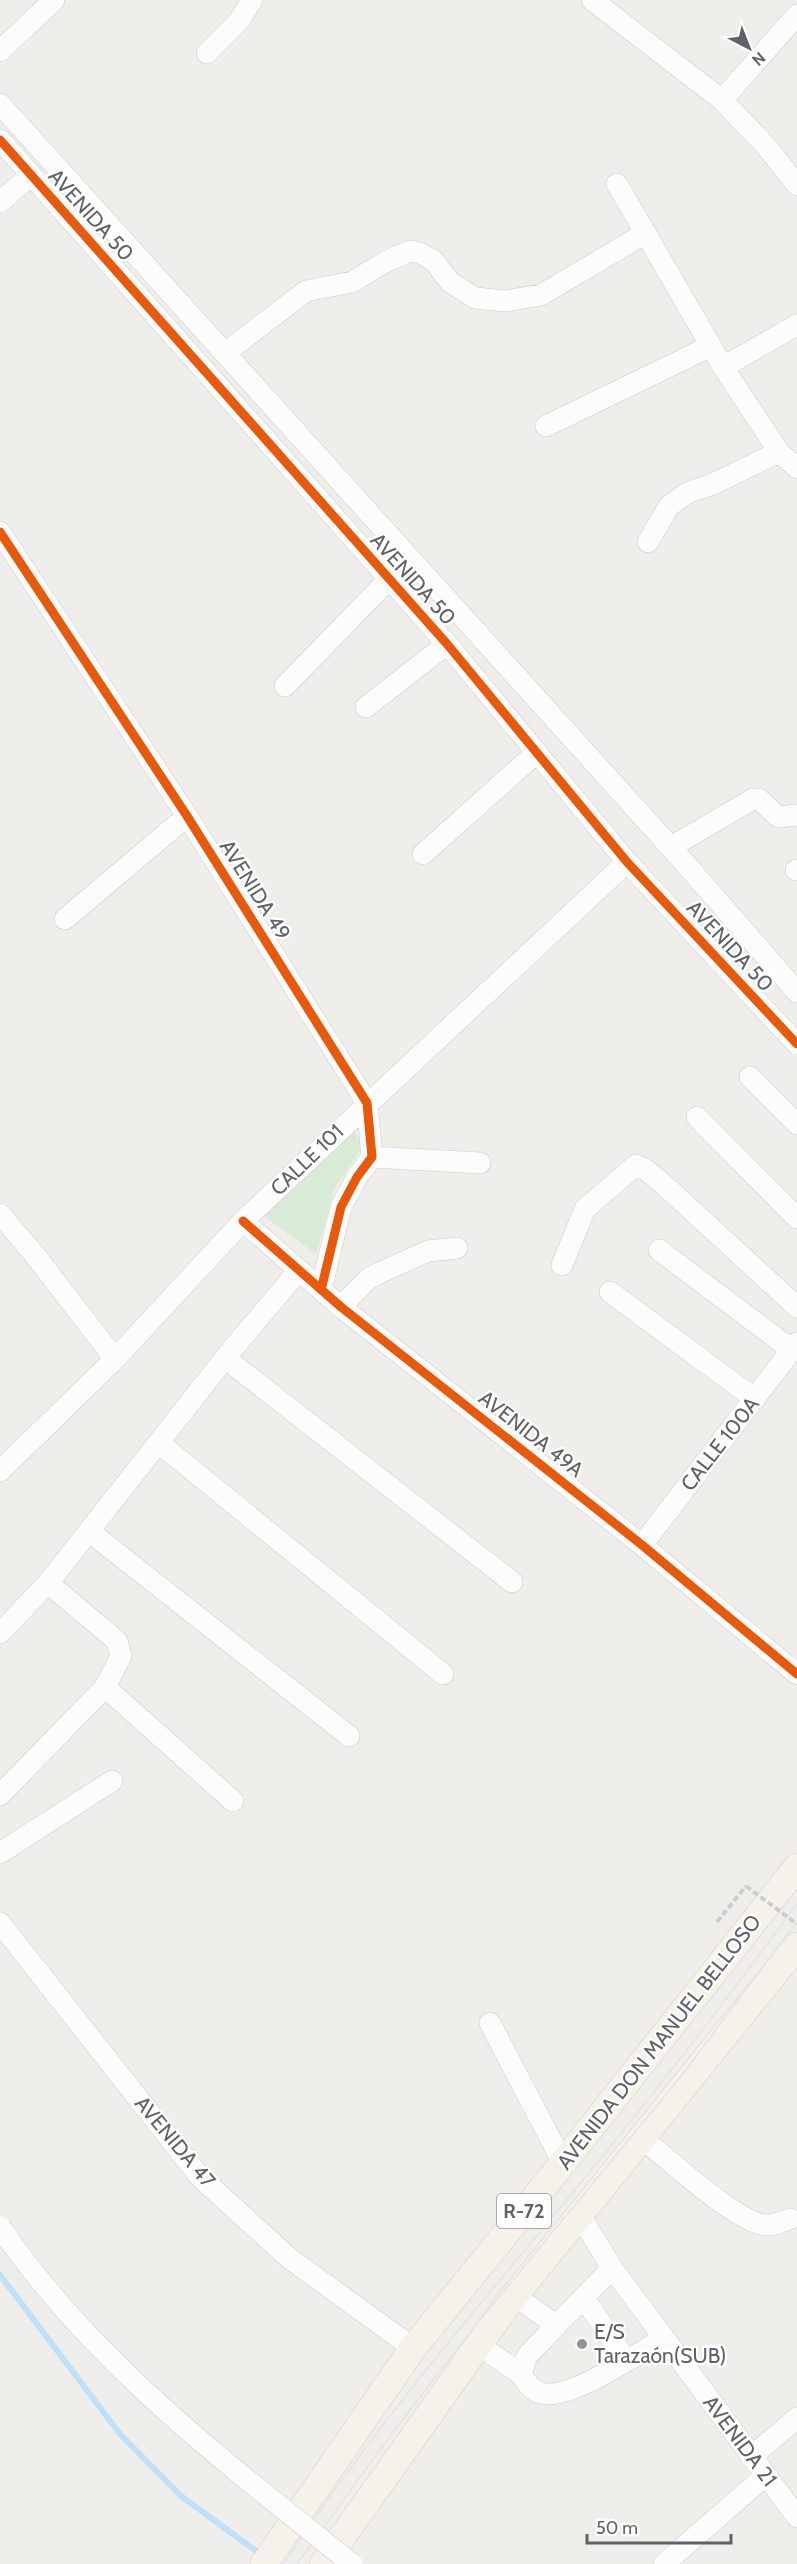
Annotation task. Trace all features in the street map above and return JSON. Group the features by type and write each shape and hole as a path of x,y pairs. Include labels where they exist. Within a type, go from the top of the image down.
{"main road":[{"name":"AVENIDA DON MANUEL BELLOSO","path":"264,2564 413,2348 563,2163 797,1867"},
{"name":"R-72","path":"323,2564 515,2296 581,2217 797,1946"}],"street":[{"path":"0,51 54,0"},
{"path":"207,53 239,21 252,0"},
{"path":"592,0 722,100 766,146 797,185"},
{"path":"722,100 797,15"},
{"name":"AVENIDA 50","path":"0,104 671,848 797,992"},
{"name":"AVENIDA 50","path":"0,140 447,644 535,754 627,862 797,1044"},
{"path":"0,202 31,175"},
{"path":"616,184 723,367 779,452 797,468"},
{"path":"225,353 306,291 352,282 387,261 410,251 434,261 450,282 475,298 505,301 541,295 646,233"},
{"path":"723,367 797,325"},
{"path":"546,426 711,346"},
{"path":"648,542 669,506 687,493 713,484 779,452"},
{"name":"AVENIDA 49","path":"0,532 187,816 367,1103 372,1157"},
{"path":"285,686 389,579"},
{"path":"366,707 447,644"},
{"path":"423,854 535,754"},
{"path":"671,848 753,799 759,798 778,817 797,815"},
{"path":"65,919 187,816"},
{"name":"CALLE 101","path":"0,1471 115,1359 243,1221 627,862"},
{"path":"750,1077 797,1124"},
{"path":"698,1117 797,1218"},
{"path":"321,1290 341,1207 357,1177 372,1157 480,1163"},
{"path":"561,1265 585,1209 636,1166 645,1169 662,1183 797,1307"},
{"path":"0,1214 115,1359"},
{"name":"AVENIDA 49A","path":"243,1221 341,1307 642,1545 797,1674"},
{"path":"341,1307 368,1279 377,1274 428,1251 457,1248"},
{"path":"659,1250 795,1347"},
{"path":"0,1633 48,1583 225,1358 299,1270"},
{"path":"610,1292 755,1399"},
{"name":"CALLE 100A","path":"642,1545 795,1347"},
{"path":"225,1358 512,1582"},
{"path":"159,1443 443,1674"},
{"path":"90,1532 349,1736"},
{"path":"0,1795 105,1686 121,1656 117,1641 48,1583"},
{"path":"105,1686 233,1801"},
{"path":"0,1853 112,1781"},
{"name":"AVENIDA 47","path":"0,1923 200,2177 289,2258 413,2348"},
{"path":"490,2023 563,2163"},
{"path":"643,2139 730,2209 750,2222 767,2226 790,2219"},
{"name":"AVENIDA 21","path":"581,2217 612,2268 797,2517"},
{"path":"0,2227 24,2261 98,2348 175,2421 352,2564"},
{"path":"521,2374 527,2356 612,2268"},
{"path":"515,2296 556,2325"},
{"path":"584,2298 626,2360"},
{"path":"479,2345 521,2374 527,2384 539,2393 552,2395 571,2391 664,2338"},
{"path":"751,2457 797,2418"},
{"path":"664,2564 765,2476"}],"path":[{"path":"717,1922 746,1886 797,1924"}],"green space":[{"path":"354,1132 364,1145 335,1187 316,1254 264,1216"}],"waterway":[{"path":"0,2275 120,2434 181,2496 256,2551"}],"tram line":[{"path":"284,2564 359,2457 439,2353 631,2122 797,1904"},
{"path":"297,2564 390,2436 475,2326 678,2080 797,1922"}],"cycle path":[{"path":"0,140 447,644 627,862 797,1044"},
{"path":"0,532 187,816 367,1103 372,1157 357,1177 341,1207 321,1290"},
{"path":"243,1221 341,1307 642,1545 797,1674"}],"place":[{"name":"E/S Tarazaón(SUB)","path":"582,2344"}]}
